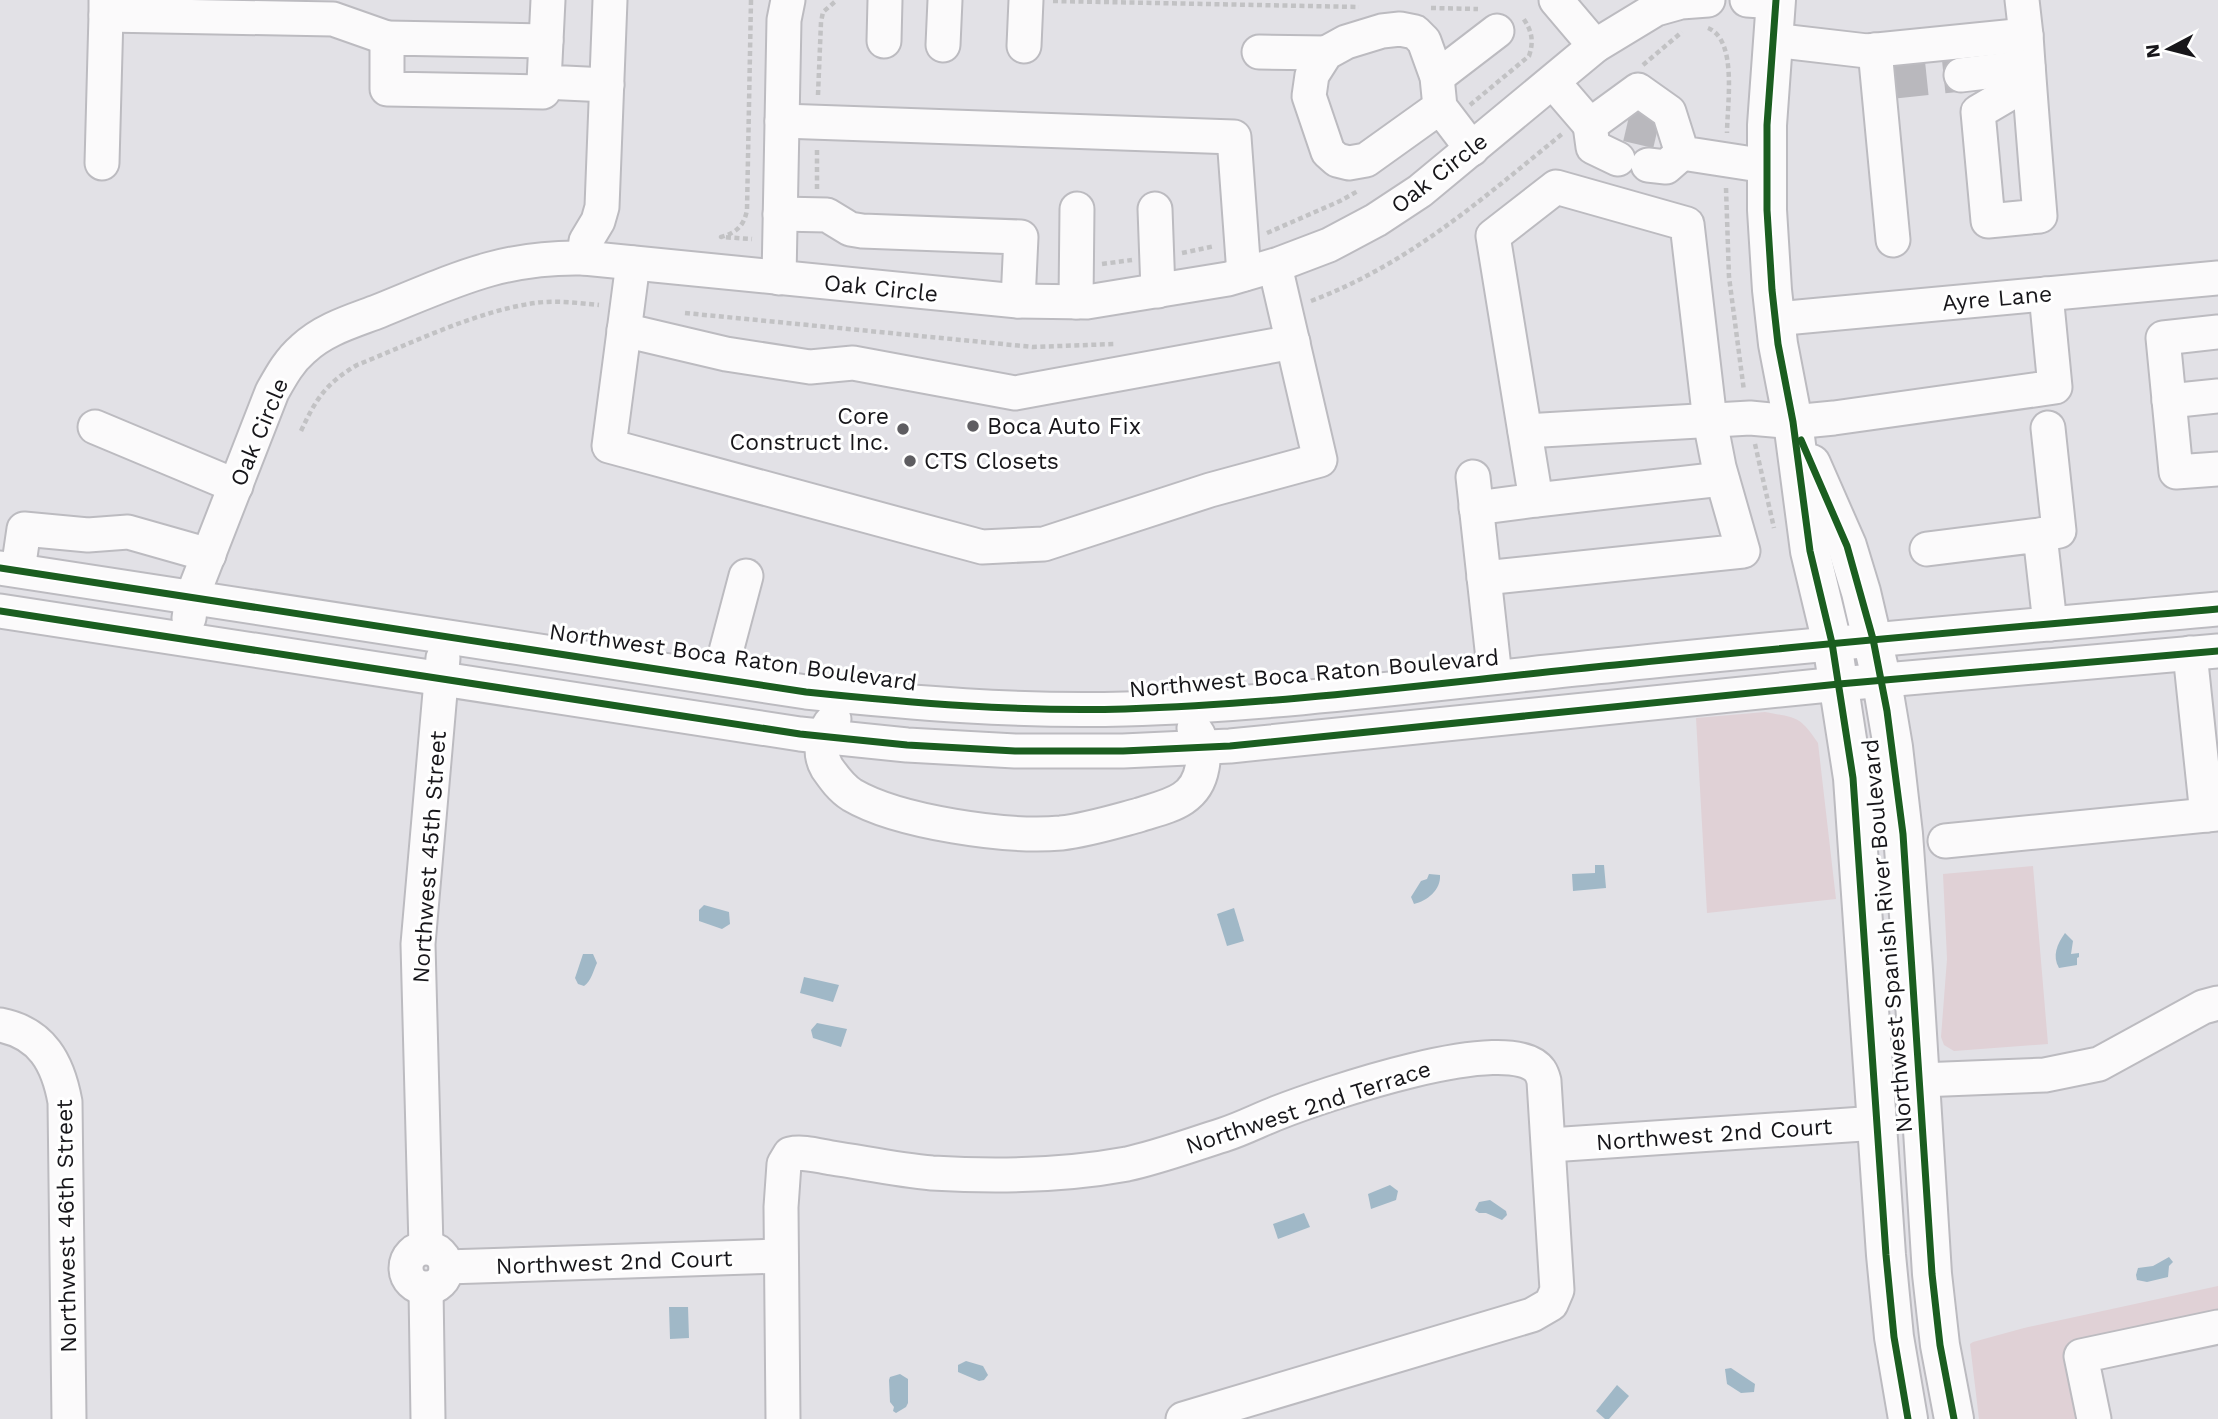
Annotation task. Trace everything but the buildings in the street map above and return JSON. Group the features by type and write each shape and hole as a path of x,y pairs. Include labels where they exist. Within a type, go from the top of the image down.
{"main road":[{"name":"Northwest Spanish River Boulevard","path":"1767,1 1773,40 1766,166 1769,253 1775,319 1793,422 1810,551 1839,684 1858,822 1893,1328 1908,1419"},
{"name":"Northwest Spanish River Boulevard","path":"1793,422 1847,546 1882,682 1901,812 1934,1297 1954,1419"},
{"path":"1893,1328 1922,1394 1928,1419"}],"street":[{"path":"387,38 387,89 543,92 548,0"},
{"path":"584,258 586,241 598,221 602,207 610,0"},
{"path":"779,278 784,20 788,0"},
{"path":"884,41 885,0"},
{"path":"943,45 944,0"},
{"path":"1024,46 1026,0"},
{"path":"1556,0 1595,46"},
{"name":"Oak Circle","path":"187,639 192,597 272,392 302,349 322,334 489,268 536,259 584,258 1018,301 1076,302 1158,291 1260,270 1328,245 1376,220 1420,191 1595,46 1656,9 1681,2 1708,0"},
{"path":"2022,0 2028,64"},
{"path":"102,163 106,8 333,19 387,38 546,40"},
{"path":"1472,149 1443,101 1424,41 1415,32 1400,29 1382,31 1346,42 1326,53 1312,75 1309,96 1328,152 1337,160 1349,163 1366,160 1443,101 1500,18"},
{"path":"1773,40 1842,49 2028,64"},
{"path":"1875,50 1887,83 1893,240"},
{"path":"1259,52 1326,53"},
{"path":"1961,75 2028,64"},
{"path":"544,82 607,85"},
{"path":"1553,82 1639,132 1766,166"},
{"path":"633,263 609,446 982,547 1044,544 1210,490 1320,460 1293,342 1260,270 1234,137 782,121"},
{"path":"1639,132 1666,167 1633,162 1593,147 1639,132"},
{"path":"1484,578 1743,551 1722,479 1710,421 1686,223 1556,187 1493,236 1536,500"},
{"path":"1076,302 1077,209"},
{"path":"1155,209 1158,291"},
{"path":"780,227 827,215 850,229 862,231 1020,237 1018,301"},
{"name":"Ayre Lane","path":"1775,319 2218,278"},
{"path":"1525,432 1750,418 1793,422 2056,387 2046,294"},
{"path":"624,330 738,356 810,368 853,363 1015,393 1293,342"},
{"path":"2218,332 2163,338 2176,472 2218,469"},
{"path":"2169,401 2218,396"},
{"path":"95,427 236,486"},
{"path":"1927,549 2059,531 2048,428"},
{"path":"1494,677 1475,493 1536,500 1722,479"},
{"path":"9,569 24,529 88,535 128,532 209,555"},
{"path":"2040,535 2050,624"},
{"name":"Northwest Boca Raton Boulevard","path":"9,569 806,692 1016,709 1171,707 1241,703 1873,639 2218,609"},
{"path":"719,678 746,576"},
{"path":"0,611 824,736 907,745 1015,751 1123,751 1204,747 1839,684 2204,652 2212,814 1945,841"},
{"name":"Northwest 45th Street","path":"428,1419 433,1268 418,944 445,635"},
{"path":"865,698 830,722 824,736 823,761 836,781 852,794 878,806 919,818 970,828 1025,834 1085,829 1171,805 1186,798 1194,791 1201,775 1204,747 1189,721 1171,707"},
{"path":"1920,1080 2045,1075 2099,1064 2203,1007 2218,1003"},
{"name":"Northwest 46th Street","path":"0,1025 11,1027 36,1041 52,1060 61,1078 65,1101 69,1419"},
{"name":"Northwest 2nd Terrace","path":"781,1256 780,1208 784,1164 790,1154 811,1154 963,1175 1064,1173 1128,1163 1174,1150 1240,1130 1276,1114 1372,1081 1462,1060 1495,1057 1528,1062 1540,1070 1544,1081 1550,1145 1557,1280 1557,1290 1551,1304 1532,1315 1183,1419"},
{"name":"Northwest 2nd Court","path":"1550,1145 1878,1123"},
{"path":"781,1256 783,1419"},
{"name":"Northwest 2nd Court","path":"433,1268 781,1256"},
{"path":"2094,1419 2081,1356 2218,1327"}],"path":[{"path":"751,0 747,210 741,226 730,235 721,237 780,227"},
{"path":"1026,0 1367,7"},
{"path":"1421,8 1500,18 1523,18 1532,36 1529,56 1443,101"}],"shaded area":[{"path":"1765,712 1796,719 1818,743 1836,899 1707,913 1696,718"},
{"path":"2033,866 2048,1044 1954,1051 1944,1045 1941,1037 1947,959 1943,874"},
{"path":"2218,1286 2218,1317 2068,1347 2081,1419 1979,1419 1970,1344 1973,1342 2024,1328"}],"water":[{"path":"1595,865 1604,865 1606,888 1573,891 1572,874 1595,873"},
{"path":"1429,874 1440,875 1436,890 1414,904 1411,897"},
{"path":"704,905 729,912 730,924 722,929 699,921 699,910"},
{"path":"1234,908 1244,941 1227,946 1217,914"},
{"path":"2065,933 2073,941 2071,954 2079,953 2079,957 2077,965 2059,968 2056,950"},
{"path":"583,954 593,954 597,963 584,986 578,984 575,978"},
{"path":"804,977 839,985 833,1002 800,993"},
{"path":"817,1023 847,1029 841,1047 813,1038 811,1030"},
{"path":"1390,1185 1398,1191 1396,1200 1371,1209 1368,1194"},
{"path":"1490,1200 1506,1211 1507,1215 1502,1220 1475,1210 1479,1202"},
{"path":"1304,1213 1310,1227 1278,1239 1273,1224"},
{"path":"2169,1257 2173,1262 2169,1266 2168,1277 2147,1282 2137,1280 2138,1268 2153,1266"},
{"path":"669,1307 688,1307 689,1338 670,1339"},
{"path":"966,1361 983,1366 988,1375 984,1380 979,1381 958,1372 958,1365"},
{"path":"1731,1368 1755,1384 1754,1392 1741,1393 1727,1384 1725,1369"},
{"path":"900,1374 908,1379 908,1403 896,1413 890,1402 889,1380 890,1377"},
{"path":"1617,1385 1629,1396 1609,1419 1605,1419 1596,1411"}],"tunnel":[{"path":"1894,82 1961,75"},
{"path":"1627,125 1657,132"}],"cycle path":[{"path":"1776,0 1767,125 1767,210 1772,290 1810,551 1832,643 1853,778 1886,1255 1894,1337 1908,1419"},
{"path":"1801,440 1847,546 1873,639 1887,711 1903,834 1932,1274 1940,1345 1954,1419"},
{"path":"0,568 806,692 925,703 1045,709 1125,709 1309,697 1766,650 2218,609"},
{"path":"0,611 800,734 907,745 1015,751 1123,751 1230,746 1839,684 2218,651"}],"place":[{"name":"Boca Auto Fix","path":"973,426"},
{"name":"Core Construct Inc.","path":"903,429"},
{"name":"CTS Closets","path":"910,461"}]}
